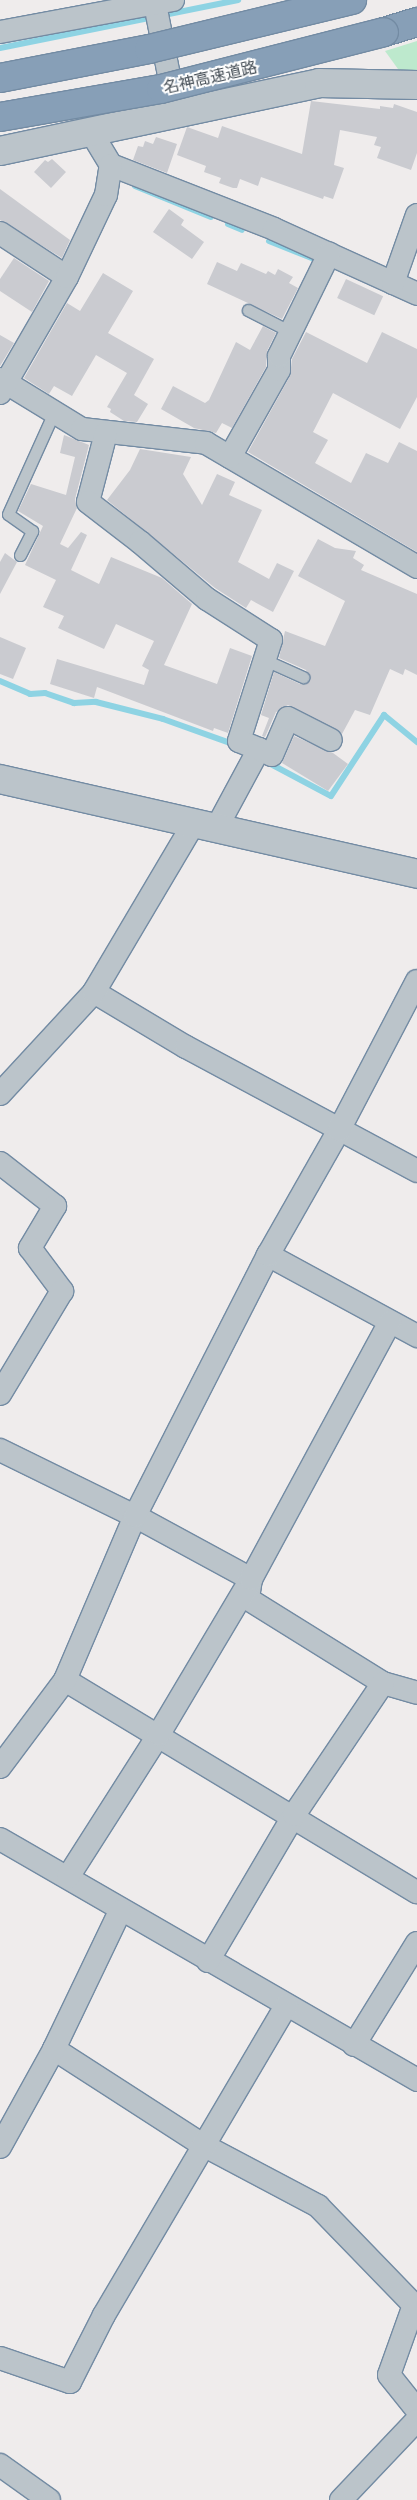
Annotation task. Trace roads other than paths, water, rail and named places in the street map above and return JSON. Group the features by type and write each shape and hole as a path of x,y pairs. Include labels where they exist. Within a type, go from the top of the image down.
{"highway":[{"path":"0,78 159,47 352,0"},
{"name":"名神高速道路","path":"0,117 161,89 417,22"}],"street":[{"path":"0,32 155,8 176,115"},
{"path":"0,151 319,83 417,85"},
{"path":"92,132 111,165 274,229 417,294"},
{"path":"111,165 106,195 67,276 2,385 82,429 206,443 417,566"},
{"path":"393,283 417,215"},
{"path":"0,233 67,276"},
{"path":"230,457 280,370 279,356 330,254"},
{"path":"106,433 88,502 140,542 207,599 271,640 239,741 272,755 288,718 331,740"},
{"path":"0,1094 94,992 258,749"},
{"path":"0,778 417,874"},
{"path":"0,1768 65,1680 136,1516 268,1255 340,1130 417,981"},
{"path":"94,992 417,1171"},
{"path":"0,1163 55,1206 30,1248 62,1291 0,1394"},
{"path":"268,1255 417,1336"},
{"path":"68,1878 159,1734 250,1579 390,1322"},
{"path":"0,1450 136,1516 250,1579"},
{"path":"250,1579 248,1599 383,1683 417,1692"},
{"path":"65,1680 159,1734 417,1892"},
{"path":"208,1961 294,1816 383,1683"},
{"path":"0,1839 68,1878 120,1911 417,2080"},
{"path":"0,2146 54,2049 120,1911"},
{"path":"354,2045 417,1943"},
{"path":"0,2358 70,2382 104,2315 286,2006"},
{"path":"54,2049 203,2145 318,2206 416,2304 389,2375 417,2410"},
{"path":"341,2500 417,2420"},
{"path":"0,2465 49,2500"}],"lane":[{"path":"248,310 291,332"},
{"path":"20,555 32,531 8,514 54,412"},
{"path":"265,660 303,677"}],"waterway":[{"path":"0,48 238,0"},
{"path":"135,186 211,217"},
{"path":"228,224 242,230"},
{"path":"269,241 314,259"},
{"path":"0,681 30,694 45,693 74,703 96,702 163,719 230,743"},
{"path":"267,762 331,796 384,715 417,742"}]}
